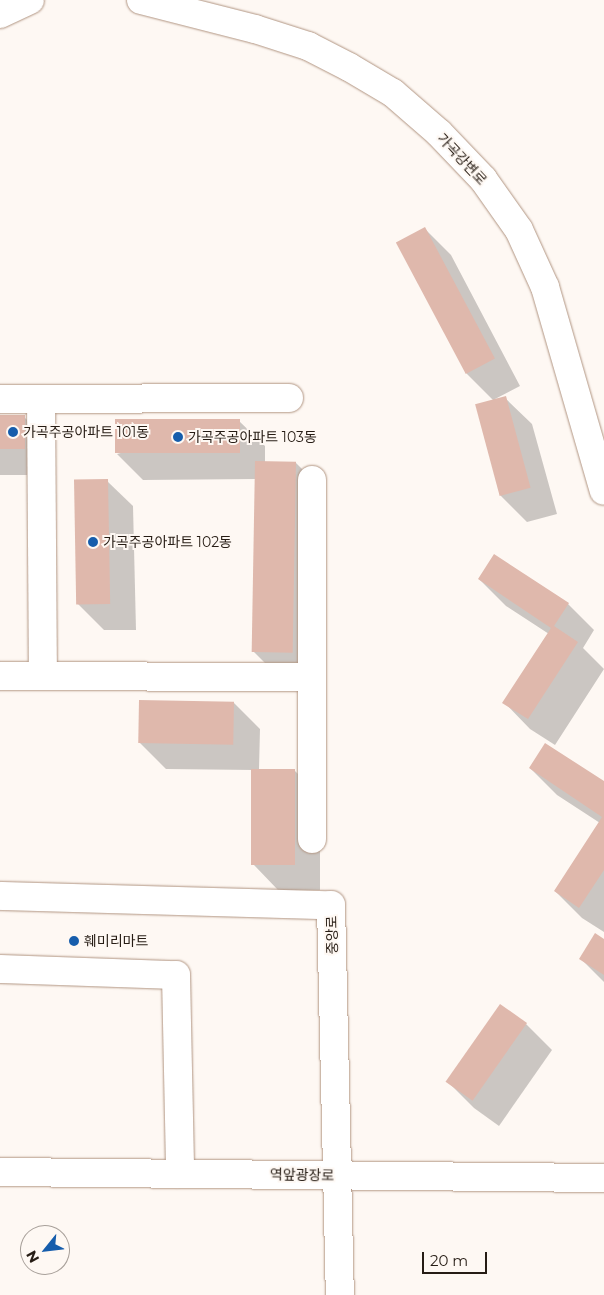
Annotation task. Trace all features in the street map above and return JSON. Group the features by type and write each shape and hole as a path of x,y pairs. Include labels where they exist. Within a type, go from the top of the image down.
{"main road":[{"path":"0,14 30,0"},
{"name":"가곡강변로","path":"141,0 256,29 308,46 349,67 393,94 439,133 483,179 518,230 545,287 604,491"},
{"path":"0,399 289,398"},
{"path":"41,399 43,676"},
{"path":"312,480 312,838"},
{"path":"0,676 312,677"},
{"name":"중앙로","path":"0,896 331,905 340,1295"},
{"path":"0,969 176,975 180,1174"},
{"name":"역앞광장로","path":"0,1172 604,1178"}],"building":[{"path":"425,227 495,359 466,374 396,242"},
{"path":"506,396 531,488 500,496 475,404"},
{"name":"가곡주공아파트 101동","path":"0,415 25,415 25,449 0,449"},
{"name":"가곡주공아파트 103동","path":"115,419 240,419 240,453 115,453"},
{"path":"255,461 296,462 293,653 252,652"},
{"name":"가곡주공아파트 102동","path":"108,479 110,604 76,605 74,480"},
{"path":"494,554 569,603 554,626 578,642 528,719 502,703 551,628 478,579"},
{"path":"139,700 234,702 233,745 138,743"},
{"path":"545,743 604,781 604,870 579,908 554,891 602,817 529,768"},
{"path":"251,769 295,769 295,865 251,865"},
{"path":"595,933 604,939 604,975 579,959"},
{"path":"500,1004 527,1023 473,1101 446,1082"}],"place":[{"name":"가곡주공아파트 101동","path":"13,432"},
{"name":"가곡주공아파트 103동","path":"178,437"},
{"name":"가곡주공아파트 102동","path":"93,542"},
{"name":"훼미리마트","path":"74,941"}]}
